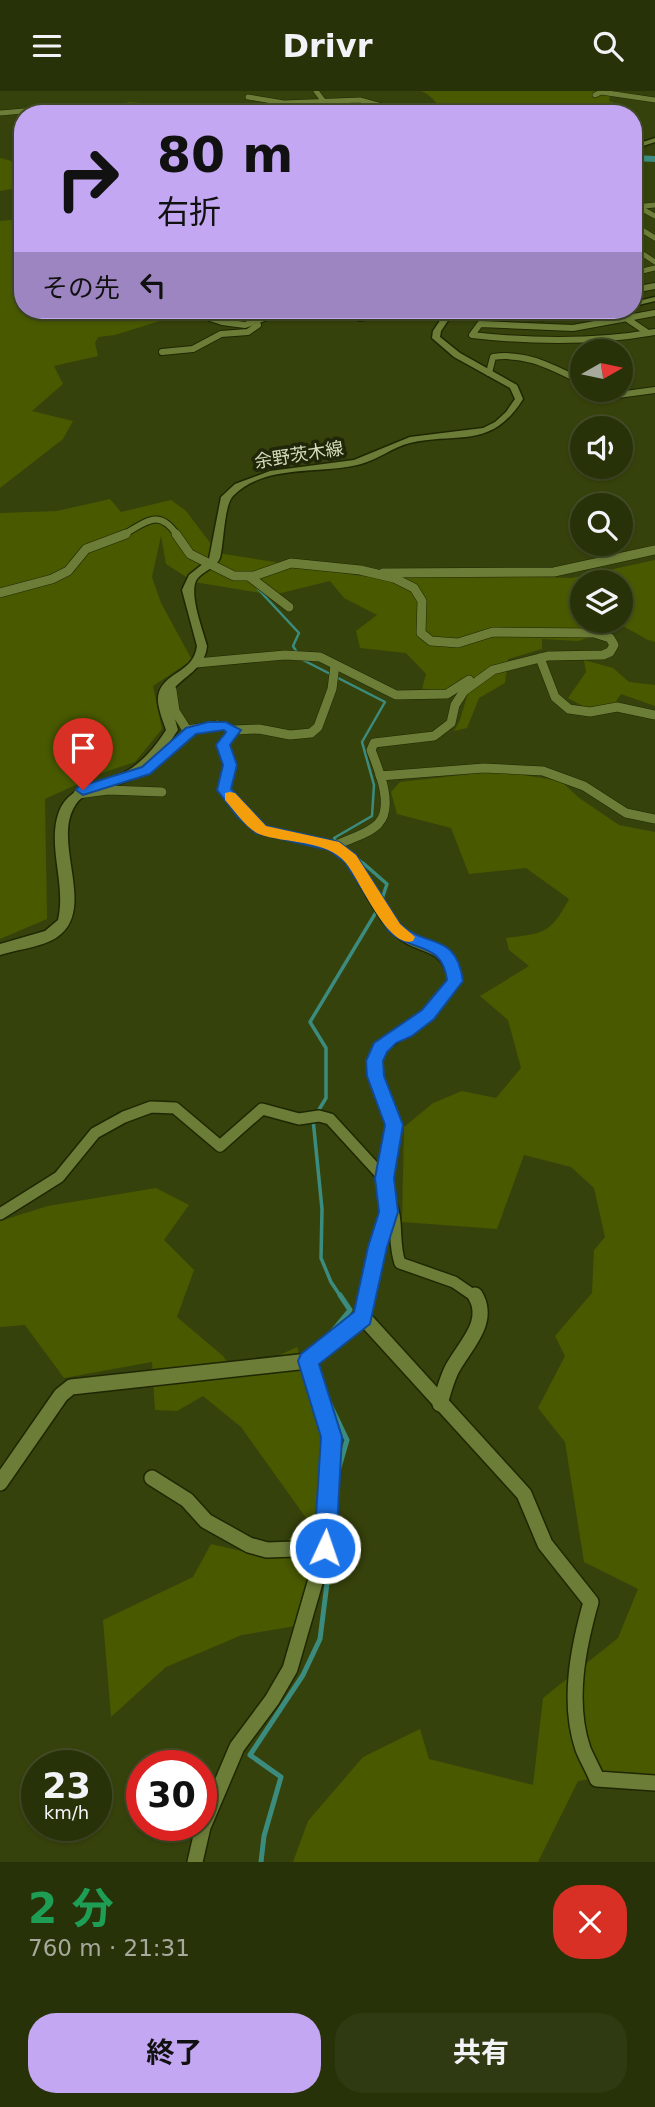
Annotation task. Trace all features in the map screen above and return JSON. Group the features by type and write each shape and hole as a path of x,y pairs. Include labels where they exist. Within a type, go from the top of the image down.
{"main road":[{"name":"余野茨木線","path":"196,663 202,646 187,590 194,577 210,566 218,549 226,497 234,488 262,477 355,463 406,441 468,436 489,430 514,409 519,398 514,387 457,355 436,338 445,319"},
{"path":"0,950 56,931 66,922 68,908 60,831 68,806 77,794 138,771 172,730 164,701 169,687 196,663"}],"street":[{"path":"316,91 326,105"},
{"path":"594,96 601,92 655,100"},
{"path":"248,97 284,103 360,100 378,105"},
{"path":"321,105 324,101"},
{"path":"213,319 245,325 261,320"},
{"path":"627,319 652,333 570,342 508,340 472,335 480,324 552,329 591,326 627,319"},
{"path":"162,352 193,349 221,334 248,332 261,320"},
{"path":"489,373 493,357 515,355 532,358 570,376"},
{"path":"634,393 655,390"},
{"path":"0,593 52,579 68,571 86,549 124,535 146,521 162,519 169,523 190,554 234,576 250,577 291,563 380,573 543,573 593,566 613,558 655,550"},
{"path":"334,846 377,824 384,817 380,776 371,745 382,741 424,738 444,730 451,723 458,697 469,686 512,662 605,655 614,645 610,638 594,633 536,630 493,632 458,643 431,641 421,633 424,609 414,588 380,573"},
{"path":"250,577 289,607"},
{"path":"196,663 297,655 320,657 396,695 447,694 464,682 492,672"},
{"path":"540,658 552,695 565,709 575,713 587,713 616,707 655,715"},
{"path":"138,771 145,771 191,731 218,725 234,730 245,728 290,735 311,733 318,727 319,715 338,680 335,665"},
{"path":"169,687 173,690 175,711 187,730 191,731"},
{"path":"0,1483 61,1395 71,1387 308,1361 363,1317 377,1247 389,1212 384,1178 394,1125 376,1076 375,1061 380,1048 391,1038 406,1032 428,1014 455,981 453,966 446,955 436,947 404,936 395,927 350,858 334,846 261,830 243,813 224,790 230,765 223,745 234,730"},
{"path":"380,776 484,768 543,771 584,786 626,813 655,819"},
{"path":"77,794 108,790 162,792"},
{"path":"0,1214 59,1177 95,1133 150,1107 175,1108 220,1146 261,1109 299,1119 330,1119 384,1178"},
{"path":"387,1196 396,1208 394,1242 400,1263 464,1287 478,1298 483,1310 481,1320 450,1372 440,1404"},
{"path":"363,1317 524,1494 545,1544 592,1602 580,1635 576,1710 582,1748 597,1779 655,1783"},
{"path":"195,1862 203,1826 237,1747 272,1700 290,1669 325,1548 331,1437 308,1361"},
{"path":"152,1478 187,1500 206,1521 249,1545 267,1550 325,1548"}],"green space":[{"path":"421,91 620,91 610,97 609,101 621,105 438,105"},
{"path":"130,102 142,105 113,105"},
{"path":"0,158 14,162 14,189 0,191"},
{"path":"14,220 14,319 166,319 115,335 98,337 95,343 98,356 54,366 63,384 32,411 73,421 63,439 0,488 0,221"},
{"path":"110,499 121,512 171,500 186,511 218,553 368,577 464,575 570,578 570,633 602,633 578,641 542,639 542,649 508,659 505,683 479,698 467,728 454,731 468,693 422,689 426,674 406,653 360,648 356,631 377,615 344,598 330,581 273,595 194,582 166,564 161,536 152,577 161,603 192,660 153,686 162,729 135,762 102,773 45,799 47,919 0,939 0,513 57,511"},
{"path":"655,560 655,642 633,632 633,570 609,570"},
{"path":"584,660 613,668 629,682 655,685 655,706 621,694 612,707 590,710 568,698 586,672"},
{"path":"498,771 561,781 578,797 619,825 655,832 655,1776 621,1774 578,1781 538,1862 293,1862 308,1821 363,1757 420,1729 429,1759 533,1785 543,1698 618,1638 638,1589 584,1562 565,1442 538,1408 565,1356 555,1336 592,1293 594,1250 605,1237 594,1188 571,1167 524,1155 497,1229 402,1222 404,1127 433,1103 462,1091 496,1098 521,1068 508,1020 480,996 529,966 509,950 506,938 544,930 556,920 569,899 526,868 469,874 451,828 397,814 391,792 400,782"},
{"path":"156,1188 189,1205 164,1240 194,1270 177,1317 223,1356 236,1375 297,1347 325,1431 318,1538 301,1625 242,1635 166,1667 111,1717 103,1620 193,1577 211,1544 268,1557 309,1522 241,1427 203,1396 177,1411 155,1410 152,1362 64,1378 25,1325 0,1327 0,1221 48,1206"}],"waterway":[{"path":"642,158 655,159"},
{"path":"258,589 299,633 293,646 301,659 385,702 362,742 374,785 372,816 334,838 365,865"},
{"path":"363,863 387,884 381,902"},
{"path":"317,1113 326,1098 326,1048 310,1022 378,909"},
{"path":"313,1119 322,1209 321,1258 341,1297"},
{"path":"331,1333 350,1310 340,1295"},
{"path":"327,1398 347,1440 338,1471 332,1545"},
{"path":"261,1862 264,1836 281,1777 250,1755 303,1675 320,1639 331,1552"}],"slow traffic":[{"path":"230,797 261,830 334,846 350,858 395,927 408,937"}],"route":[{"path":"83,790 145,771 167,755 191,731 208,726 226,726 234,730 223,745 230,765 224,790 243,813 261,830 334,846 350,858 395,927 404,936 436,947 446,955 453,966 455,981 428,1014 406,1032 391,1038 380,1048 375,1061 376,1076 394,1125 384,1178 389,1212 377,1247 363,1317 308,1361 331,1437 325,1548"}]}
